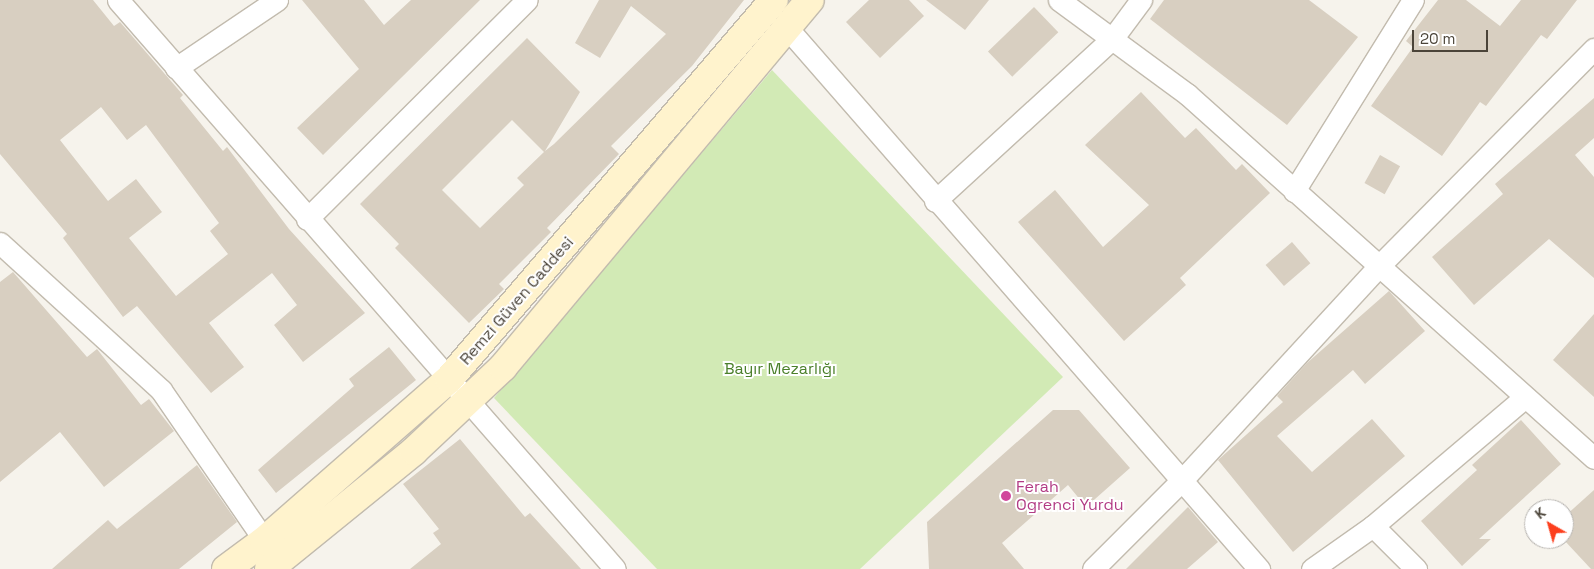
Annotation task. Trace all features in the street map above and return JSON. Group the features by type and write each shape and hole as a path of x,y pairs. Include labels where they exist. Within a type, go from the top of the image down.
{"main road":[{"name":"Remzi Güven Caddesi","path":"274,560 448,379 774,0"},
{"name":"Remzi Güven Caddesi","path":"226,569 274,560 414,451 503,368 788,29 810,0"}],"street":[{"path":"118,0 307,219 615,569"},
{"path":"176,68 277,0"},
{"path":"307,219 527,0"},
{"path":"1059,0 1187,94 1378,267 1594,458"},
{"path":"934,202 1112,39 1141,0"},
{"path":"1294,191 1414,0"},
{"path":"788,29 934,202 1184,478 1258,568"},
{"path":"1093,569 1184,478 1378,267 1594,49"},
{"path":"0,243 8,262 160,390 274,560"},
{"path":"1312,569 1373,526 1525,397"},
{"path":"1373,526 1416,569"}],"green space":[{"name":"Bayır Mezarlığı","path":"772,70 1063,377 860,569 657,569 494,398"}],"building":[{"path":"0,0 93,0 114,26 120,22 183,95 180,98 223,151 227,147 289,229 365,313 303,362 274,325 297,305 272,273 209,323 244,367 211,393 137,306 123,317 63,238 67,234 0,154","holes":["101,107 127,140 146,125 219,223 210,231 228,254 176,296 129,238 162,212 136,179 108,201 60,140"]},
{"path":"302,0 364,0 384,25 411,0 480,0 323,155 297,128 359,69"},
{"path":"599,0 744,0 692,66 611,146 619,154 547,228 551,232 499,284 504,289 469,323 395,248 399,244 360,204 527,38 580,92 545,151 666,34 631,6 600,58 575,43","holes":["512,120 544,152 517,178 524,185 480,228 442,190"]},
{"path":"869,0 909,0 924,16 880,58 846,22"},
{"path":"926,0 989,0 965,30"},
{"path":"1164,0 1309,0 1358,37 1287,125 1150,19"},
{"path":"1438,0 1466,0 1500,26 1521,0 1577,0 1547,39 1541,35 1486,106 1480,102 1442,156 1371,106 1413,47 1406,41"},
{"path":"1034,7 1058,32 1012,77 988,51"},
{"path":"1141,92 1185,138 1196,128 1236,170 1242,164 1270,193 1180,278 1186,285 1124,341 1018,222 1055,190 1103,247 1149,205 1085,145"},
{"path":"1594,98 1594,138 1575,155 1594,177 1594,278 1549,239 1474,305 1432,257 1503,194 1495,184"},
{"path":"1380,155 1400,166 1385,194 1364,183"},
{"path":"1292,242 1310,263 1284,286 1266,265"},
{"path":"13,272 87,357 97,349 141,405 149,399 174,431 104,487 60,432 0,482 0,282"},
{"path":"1389,291 1425,331 1365,384 1353,370 1277,436 1312,472 1372,419 1405,456 1293,552 1218,460 1283,402 1277,396 1307,363"},
{"path":"1594,314 1594,397 1553,360"},
{"path":"389,347 416,380 276,493 258,470 354,386 349,379"},
{"name":"Ferah Ogrenci Yurdu","path":"1053,410 1079,410 1130,468 1086,507 1068,485 1002,543 1024,569 929,569 927,522"},
{"path":"1521,420 1561,464 1479,539 1491,539 1462,566 1421,521 1477,470 1472,465"},
{"path":"460,439 525,517 530,513 581,569 410,569 441,544 433,533 439,529 403,484"},
{"path":"197,465 237,522 179,569 52,569 108,520 117,529"},
{"path":"1594,490 1594,569 1591,569 1572,549 1574,549 1574,508"},
{"path":"1188,507 1218,542 1187,569 1126,569"}],"place":[{"name":"Ferah Ogrenci Yurdu","path":"1006,496"}]}
